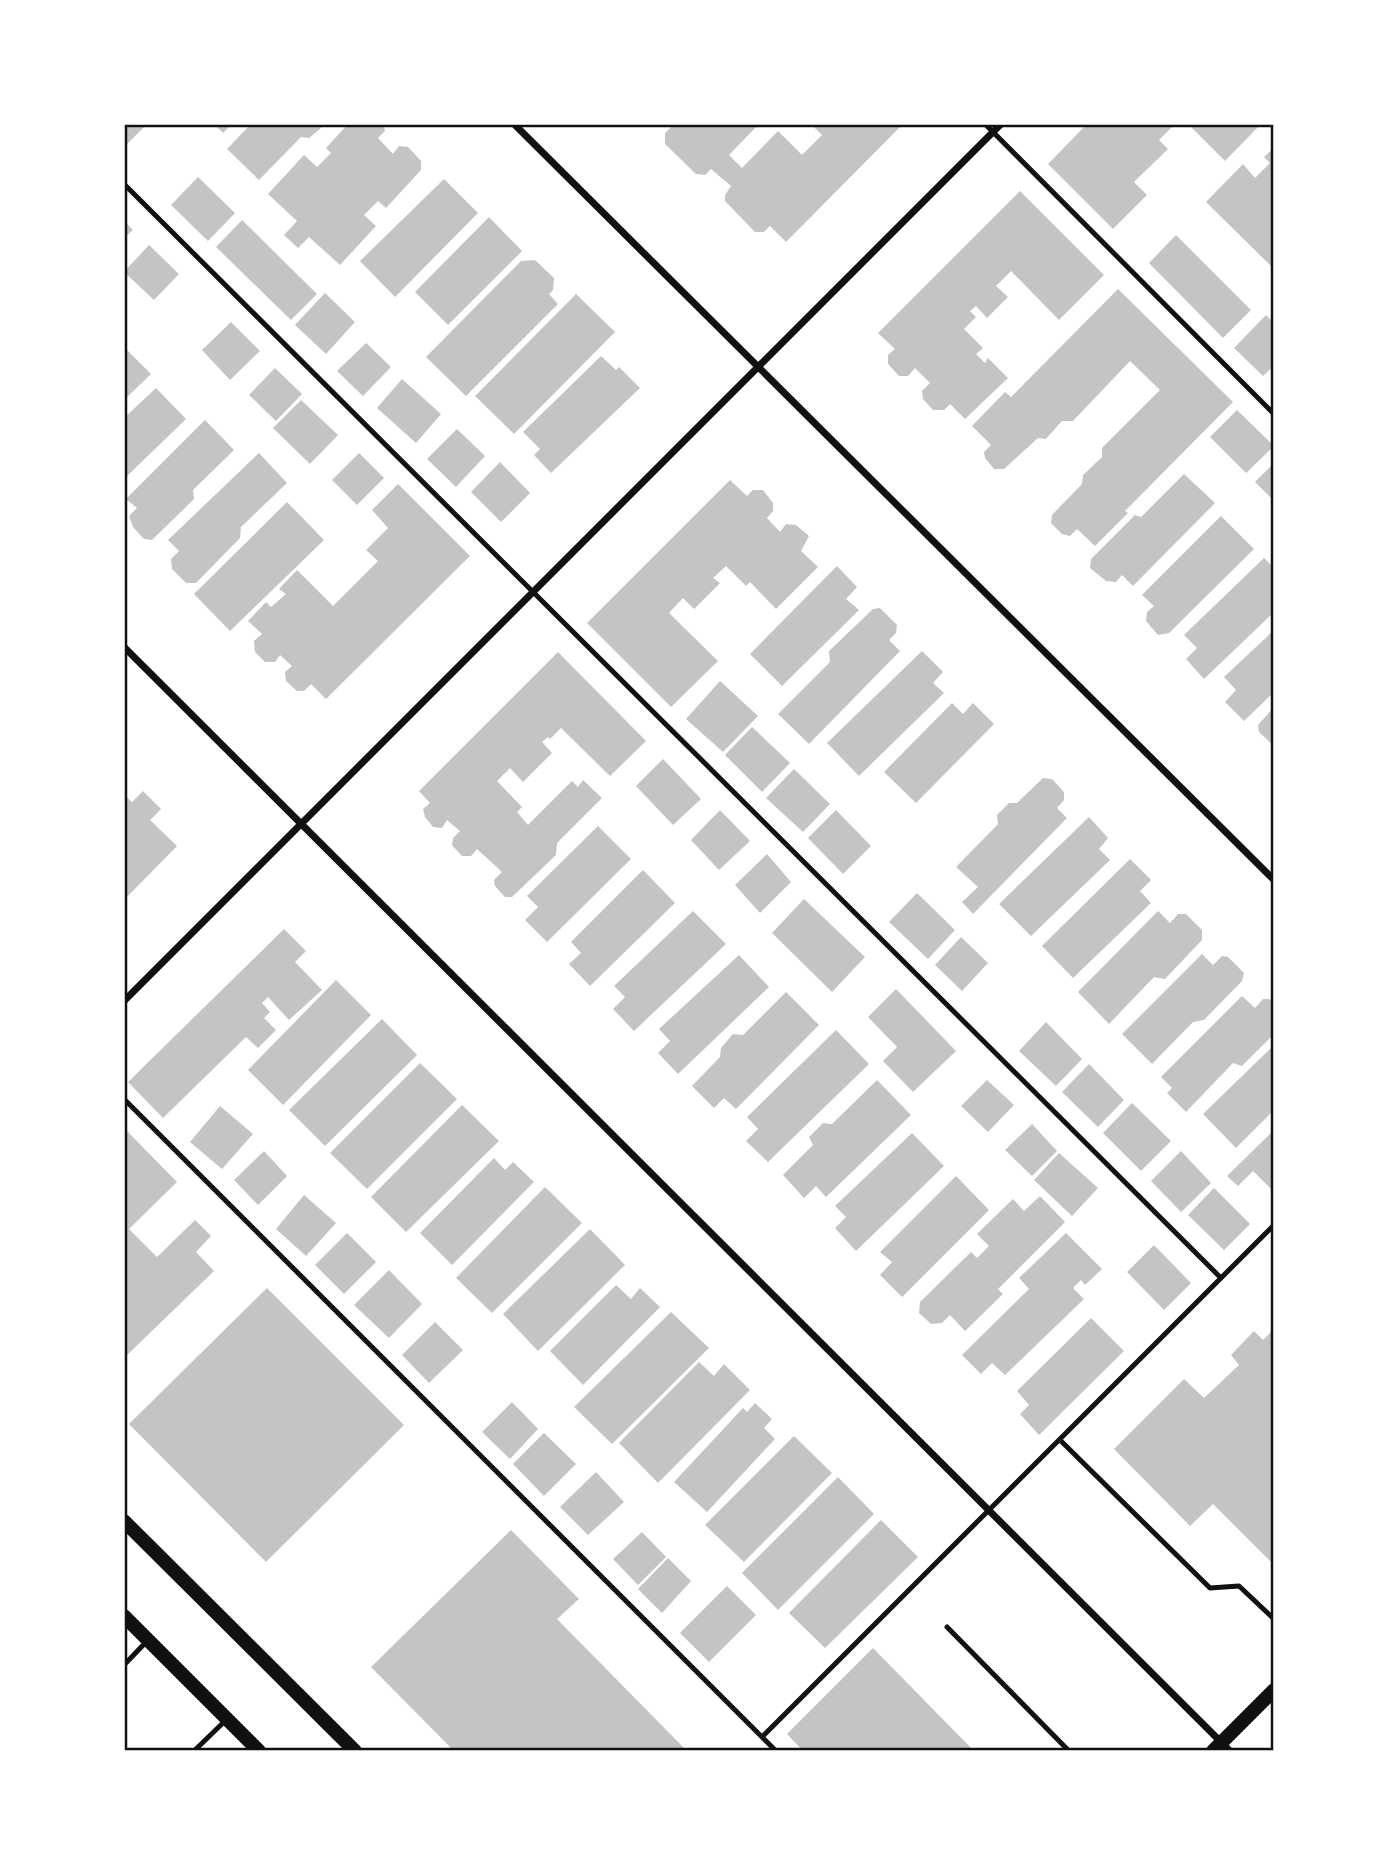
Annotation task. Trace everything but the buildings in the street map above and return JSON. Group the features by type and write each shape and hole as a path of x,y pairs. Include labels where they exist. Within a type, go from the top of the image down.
{"main road":[{"path":"124,1521 355,1751"},
{"path":"124,1616 259,1751"},
{"path":"1222,1748 1274,1690"}],"street":[{"path":"514,124 1274,880"},
{"path":"124,1001 1001,124"},
{"path":"124,647 989,1510 1222,1748"}],"lane":[{"path":"985,124 1274,414"},
{"path":"124,184 1221,1278"},
{"path":"124,1099 776,1751"},
{"path":"762,1737 1274,1225"},
{"path":"1060,1440 1210,1588 1239,1586 1274,1619"},
{"path":"947,1627 1069,1751"},
{"path":"124,1665 148,1640"},
{"path":"194,1751 227,1719"}]}
